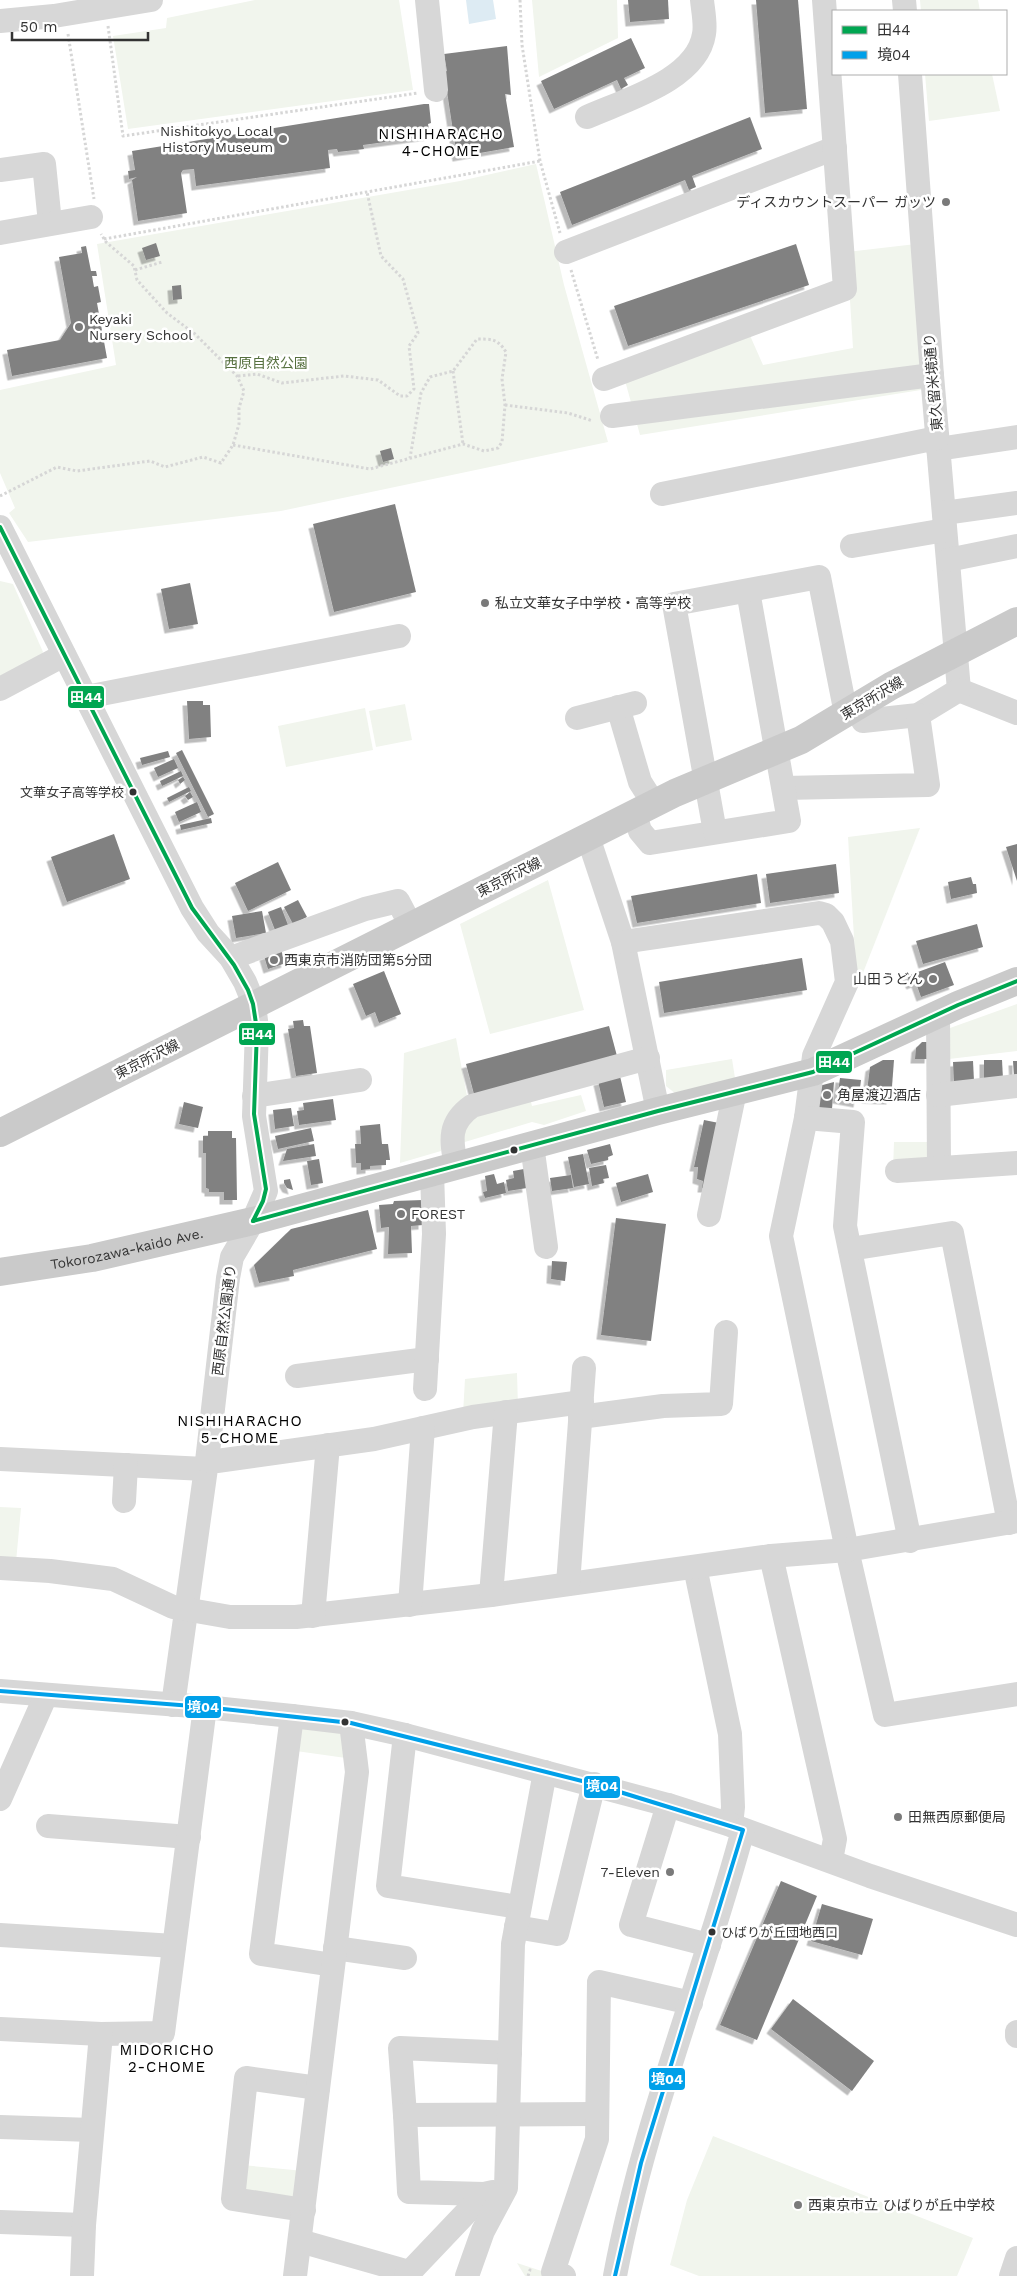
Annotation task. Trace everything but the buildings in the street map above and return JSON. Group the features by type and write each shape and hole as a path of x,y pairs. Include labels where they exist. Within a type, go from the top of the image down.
{"main road":[{"name":"東京所沢線","path":"0,1133 644,809 706,780 801,740 891,686 1017,621"},
{"name":"Tokorozawa-kaido Ave.","path":"0,1272 92,1258 253,1221 658,1111 813,1072 938,1014 1017,981"}],"street":[{"path":"0,21 28,9 116,9 151,0"},
{"path":"427,0 436,90"},
{"path":"587,117 673,79 695,59 704,34 702,0"},
{"path":"604,379 845,289 824,0"},
{"name":"東久留米境通り","path":"910,75 932,375 959,690"},
{"path":"566,252 834,148"},
{"path":"0,170 44,164 50,223"},
{"path":"0,233 91,217"},
{"path":"607,420 932,375"},
{"path":"662,494 938,444 1017,437"},
{"path":"852,546 1017,503"},
{"name":"西原自然公園通り","path":"0,528 10,569 64,654 155,839 192,908 208,932 231,958 245,982 254,1004 257,1029 254,1116 266,1191 253,1221 232,1256 187,1609 172,1705"},
{"path":"948,560 1017,546"},
{"path":"715,832 674,604 819,577 851,710 863,722 918,715 959,690 1017,713"},
{"path":"577,718 626,705 644,809 640,830 650,843 789,821 748,591"},
{"path":"86,697 399,636"},
{"path":"0,689 64,654"},
{"path":"784,788 928,785 918,715"},
{"path":"588,837 623,942 658,1111"},
{"path":"231,958 365,909 398,901 411,926"},
{"path":"623,942 819,913 826,915 832,922 842,941 848,979 814,1056 806,1118 781,1236 847,1550 885,1715 1017,1694"},
{"path":"938,1014 939,1168"},
{"path":"425,1389 434,1234 452,1132 464,1112 472,1106 648,1058"},
{"path":"254,1096 360,1080"},
{"path":"938,1095 1017,1086"},
{"path":"709,1215 735,1091"},
{"path":"806,1118 854,1122 846,1226 910,1541"},
{"path":"532,1145 546,1247"},
{"path":"897,1171 1017,1163"},
{"path":"0,1568 50,1571 113,1579 173,1607 230,1617 313,1616 492,1595 771,1556 847,1550 910,1541 1013,1522 952,1233 850,1249"},
{"path":"0,1459 126,1465 206,1465 374,1439 473,1417 506,1412 721,1404 726,1332"},
{"path":"297,1376 356,1361 427,1359"},
{"path":"568,1584 584,1368"},
{"path":"492,1595 506,1412"},
{"path":"410,1605 423,1428"},
{"path":"313,1616 328,1445"},
{"path":"124,1501 126,1465"},
{"path":"771,1556 835,1839 831,1860"},
{"path":"615,2276 625,2221 690,2003 729,1882 737,1827 733,1806 730,1734 694,1567"},
{"path":"0,1691 205,1707 292,1716 350,1723 405,1734 668,1805 737,1827 831,1860 870,1876 1017,1925"},
{"path":"0,1799 46,1695"},
{"path":"0,2029 101,2034 163,2033 205,1707"},
{"path":"292,1716 262,1954 405,1958"},
{"path":"294,2276 304,2210 357,1772 350,1723"},
{"path":"405,1734 388,1886 517,1917 557,1934 594,1784"},
{"path":"467,2276 483,2232 506,2188 510,2114 513,1944 545,1772"},
{"path":"668,1805 631,1925 708,1945"},
{"path":"48,1826 189,1837"},
{"path":"0,1935 174,1946"},
{"path":"564,2276 553,2272 597,2140 599,1982 690,2003"},
{"path":"82,2276 84,2225 101,2034"},
{"path":"506,2188 484,2194 409,2192 400,2048 510,2053"},
{"path":"304,2210 233,2199 246,2078 318,2088"},
{"path":"405,2115 597,2114"},
{"path":"0,2127 92,2130"},
{"path":"300,2241 408,2274 484,2194"},
{"path":"0,2222 84,2225"},
{"path":"1010,2276 1017,2258"}],"path":[{"path":"520,0 522,45 540,161 604,379"},
{"path":"116,9 123,136 436,90"},
{"path":"58,10 95,207 91,217"},
{"path":"0,496 57,467 77,471 150,461 165,467 203,457 221,463 233,445 239,424 239,408 244,391 238,376 195,334 166,313 137,280 134,266 105,240 540,161"},
{"path":"367,192 381,256 403,279 418,333 409,346 414,389"},
{"path":"135,270 162,262"},
{"path":"233,445 370,469 463,444 484,451 498,448 502,442 505,405 502,380 506,352 500,343 494,339 477,339 453,371 430,377 421,393 410,458"},
{"path":"453,371 463,444"},
{"path":"238,376 257,374 282,383 344,376 378,380 400,396 407,396 414,389"},
{"path":"414,389 421,393"},
{"path":"505,405 607,420"}],"green space":[{"path":"255,0 399,0 413,90 128,129 113,36 166,28 167,18"},
{"path":"532,0 617,0 618,38 539,77"},
{"path":"920,0 978,0 980,10 921,10"},
{"path":"925,75 992,75 1000,111 929,121"},
{"name":"西原自然公園","path":"536,164 564,285 608,442 281,511 28,542 9,513 15,508 0,473 0,390 116,365 97,244 460,181"},
{"path":"916,244 927,389 640,435 624,377 748,331 763,365 853,348 847,252"},
{"path":"0,581 13,584 43,652 37,661 0,678"},
{"path":"405,704 412,740 376,747 369,711"},
{"path":"365,708 373,750 286,767 278,726"},
{"path":"920,828 857,988 848,837"},
{"path":"548,880 584,1010 490,1034 460,924"},
{"path":"1017,1004 1017,1051 949,1059 950,1028"},
{"path":"456,1038 467,1096 454,1108 446,1119 443,1126 441,1151 400,1163 404,1053"},
{"path":"732,1059 735,1078 676,1094 666,1086 666,1070"},
{"path":"581,1095 586,1111 544,1125 532,1122 458,1144 467,1115 530,1098 532,1106"},
{"path":"894,1142 937,1142 937,1167 893,1170"},
{"path":"517,1373 518,1407 463,1414 465,1379"},
{"path":"0,1507 21,1508 16,1562 0,1561"},
{"path":"297,1725 356,1730 353,1759 296,1751"},
{"name":"西東京市立 ひばりが丘中学校","path":"713,2136 973,2238 957,2276 699,2276 670,2265 687,2200"},
{"path":"242,2165 304,2171 300,2205 237,2195"},
{"path":"517,2263 557,2276 525,2276"}],"shaded area":[{"path":"466,0 493,0 496,19 469,24"}],"transit line":[{"name":"田44","path":"0,527 192,908 234,965 248,990 253,1004 257,1030 254,1114 266,1189 263,1201 253,1221"},
{"name":"田44","path":"253,1221 658,1111 813,1072 958,1005 1017,981"},
{"name":"境04","path":"0,1691 205,1707 351,1723 594,1784 743,1830 641,2163 615,2276"}],"place":[{"name":"Nishitokyo Local History Museum","path":"283,139"},
{"name":"ディスカウントスーパー ガッツ","path":"946,202"},
{"name":"Keyaki Nursery School","path":"79,327"},
{"name":"私立文華女子中学校・高等学校","path":"485,603"},
{"name":"文華女子高等学校","path":"133,792"},
{"name":"西東京市消防団第5分団","path":"274,960"},
{"name":"山田うどん","path":"933,979"},
{"name":"角屋渡辺酒店","path":"827,1095"},
{"name":"FOREST","path":"401,1214"},
{"name":"田無西原郵便局","path":"898,1817"},
{"name":"7-Eleven","path":"670,1872"},
{"name":"ひばりが丘団地西口","path":"712,1932"},
{"name":"西東京市立 ひばりが丘中学校","path":"798,2205"}],"district":[{"name":"NISHIHARACHO 4-CHOME","path":"441,142"},
{"name":"NISHIHARACHO 5-CHOME","path":"240,1430"},
{"name":"MIDORICHO 2-CHOME","path":"167,2058"}]}
